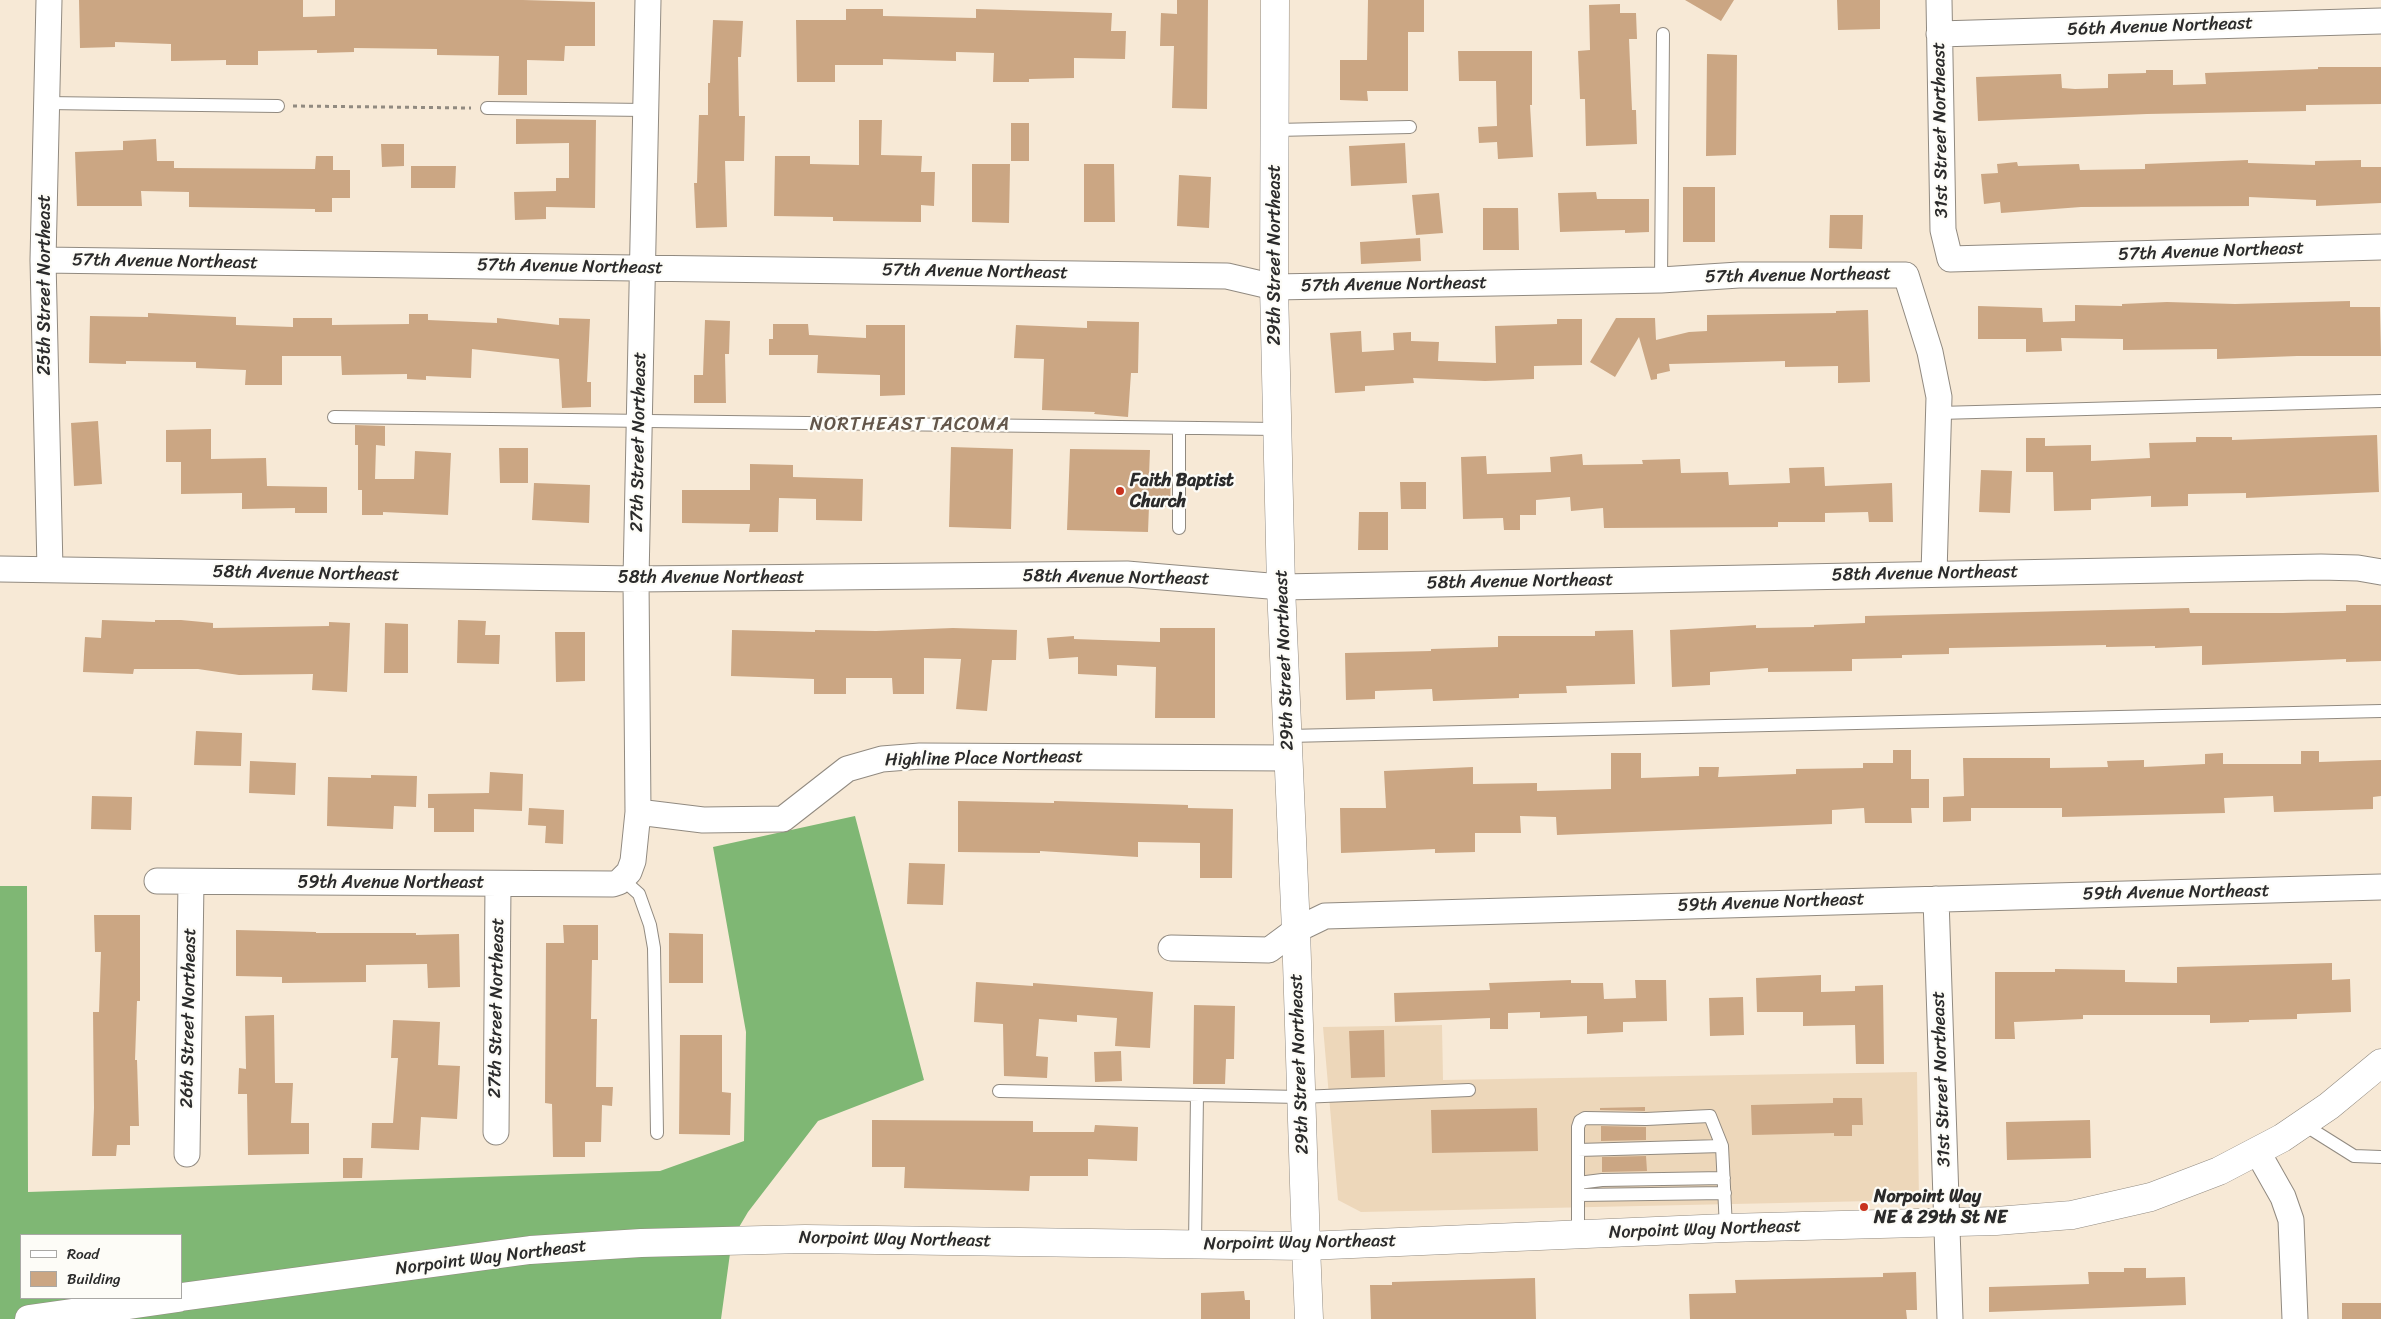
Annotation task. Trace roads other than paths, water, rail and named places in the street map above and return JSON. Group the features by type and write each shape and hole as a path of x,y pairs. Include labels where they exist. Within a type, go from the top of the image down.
{"street":[{"name":"25th Street Northeast","path":"49,0 43,260 50,569"},
{"name":"27th Street Northeast","path":"622,879 630,872 633,861 638,812 636,579 641,423 642,268 648,0"},
{"name":"29th Street Northeast","path":"1275,0 1274,287 1281,587 1296,930 1300,1097 1309,1319"},
{"name":"31st Street Northeast","path":"1939,0 1943,230 1950,259"},
{"name":"56th Avenue Northeast","path":"1939,34 2381,21"},
{"name":"57th Avenue Northeast","path":"1950,259 2381,247"},
{"name":"57th Avenue Northeast","path":"43,260 1227,276 1274,287 1661,280 1739,275 1906,275 1930,352 1939,413"},
{"path":"1934,574 1939,413"},
{"name":"58th Avenue Northeast","path":"0,569 636,579 1127,574 1281,587 2331,567 2381,572"},
{"name":"Highline Place Northeast","path":"638,812 703,820 783,819 847,769 882,759 920,756 1288,747"},
{"name":"59th Avenue Northeast","path":"157,881 613,884 622,879"},
{"name":"26th Street Northeast","path":"187,1154 191,882"},
{"name":"27th Street Northeast","path":"496,1132 498,884"},
{"name":"59th Avenue Northeast","path":"1171,948 1270,950 1296,930 1326,916 2381,887"},
{"name":"31st Street Northeast","path":"1936,899 1950,1319"},
{"name":"Norpoint Way Northeast","path":"182,1298 530,1250 640,1242 805,1239 1306,1246 1578,1236 1726,1228 1996,1222 2072,1215 2151,1197 2219,1171 2303,1124 2329,1106 2381,1063"},
{"path":"2257,1151 2283,1197 2290,1220 2295,1319"},
{"name":"Norpoint Way Northeast","path":"29,1319 173,1299"}],"lane":[{"path":"1661,280 1663,34"},
{"path":"46,103 278,106"},
{"path":"487,108 645,110"},
{"path":"1276,130 1410,127"},
{"path":"1939,413 2381,401"},
{"path":"334,417 641,423 1277,430"},
{"path":"1180,428 1180,528"},
{"path":"1288,747 2381,711"},
{"path":"622,879 639,894 650,924 654,948 657,1133"},
{"path":"999,1091 1300,1097 1469,1090"},
{"path":"1195,1244 1197,1095"},
{"path":"1578,1236 1578,1127 1580,1121 1585,1118 1646,1119 1710,1116 1722,1146 1726,1228"},
{"path":"2303,1124 2354,1156 2381,1157"},
{"path":"1578,1150 1722,1146"},
{"path":"1578,1189 1602,1180 1724,1178"},
{"path":"1578,1189 1725,1193"}],"place":[{"name":"Faith Baptist Church","path":"1120,491"},
{"name":"Norpoint Way NE & 29th St NE","path":"1864,1207"}],"district":[{"name":"NORTHEAST TACOMA","path":"910,425"}]}
